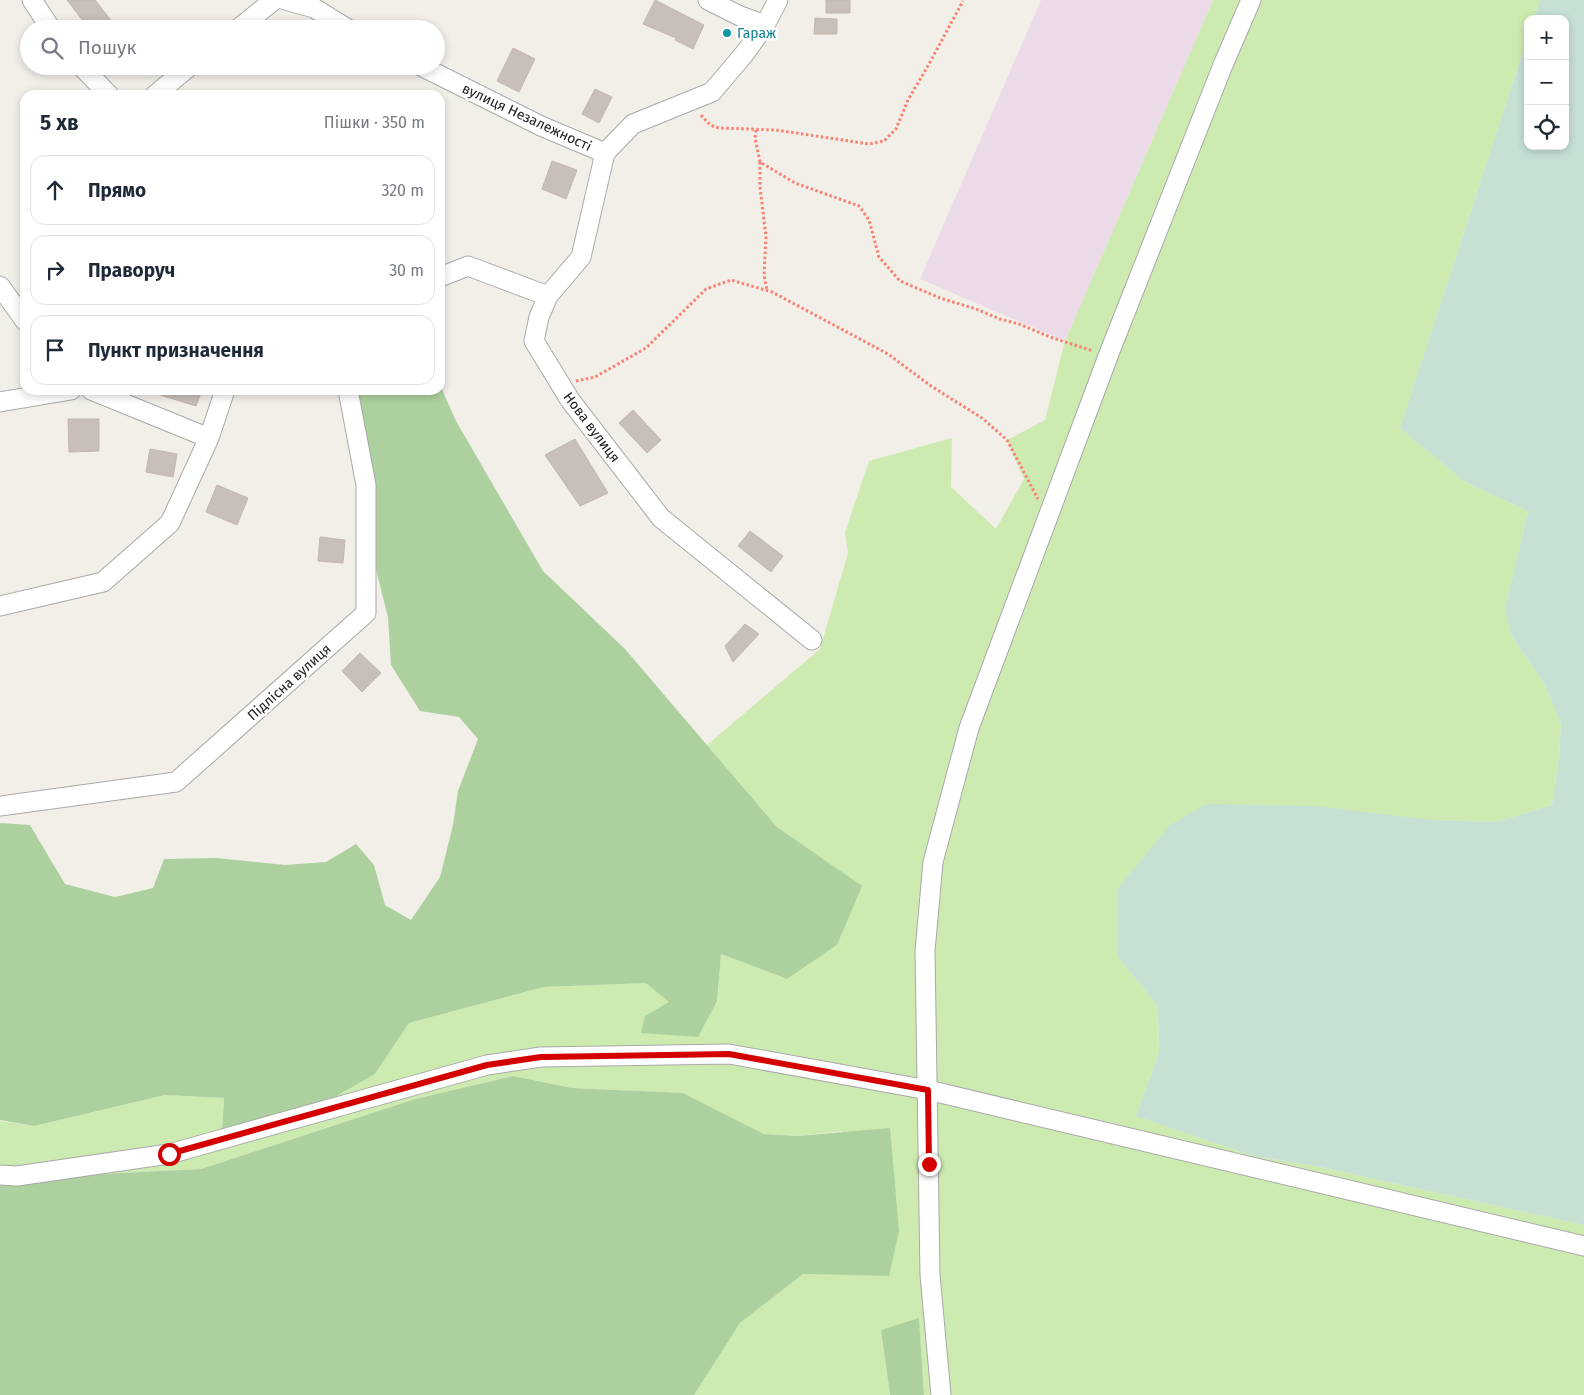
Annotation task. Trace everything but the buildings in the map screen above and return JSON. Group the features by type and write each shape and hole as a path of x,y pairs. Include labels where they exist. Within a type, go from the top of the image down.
{"street":[{"path":"32,0 46,20"},
{"path":"249,20 274,0"},
{"path":"285,0 314,8 333,20"},
{"path":"708,0 740,16 765,25"},
{"name":"вулиця Незалежності","path":"439,75 541,126 605,153 633,124 712,92 745,53 765,25 778,0"},
{"path":"940,1395 930,1275 925,951 933,862 969,728 1108,356 1250,0"},
{"path":"90,75 104,90"},
{"path":"161,90 179,75"},
{"name":"Нова вулиця","path":"605,153 581,257 548,296 539,317 534,341 570,400 661,518 812,640"},
{"path":"445,275 468,266 548,296"},
{"path":"0,286 20,314"},
{"path":"0,402 41,395"},
{"path":"103,395 209,438"},
{"path":"0,606 103,582 170,523 209,438 223,395"},
{"name":"Підлісна вулиця","path":"0,806 176,782 366,613 366,485 349,395"},
{"path":"0,1175 17,1176 169,1154 487,1065 541,1057 729,1054 928,1090 1584,1246"}],"path":[{"path":"700,97 700,113 708,124 714,127 776,130 869,144 884,141 896,129 908,100 930,64 963,0"},
{"path":"756,130 755,138 760,162 760,186 766,237 764,274 767,290"},
{"path":"760,162 795,183 859,206 868,220 879,257 900,281 940,298 1108,356"},
{"path":"561,384 595,377 646,348 706,289 731,280 767,290 888,354 931,386 982,418 1007,440 1048,518"}],"shaded area":[{"path":"1041,0 1213,0 1065,341 920,279"}],"green space":[{"path":"1213,0 1540,0 1535,15 1524,15 1524,49 1400,428 1465,482 1528,511 1505,609 1512,637 1545,685 1561,724 1559,758 1552,805 1497,822 1432,820 1118,888 1118,957 1158,1006 1159,1053 1136,1116 1253,1156 1320,1167 1584,1225 1584,1395 924,1395 919,1319 881,1330 890,1395 694,1395 740,1323 803,1274 889,1276 842,1131 798,1136 764,1134 683,1093 572,1088 513,1076 415,1099 201,1169 0,1179 0,1121 34,1126 165,1095 224,1098 222,1131 375,1074 409,1023 544,987 646,983 670,1002 645,1016 717,1001 721,954 787,979 837,945 861,886 777,827 707,745 820,649 848,553 845,532 869,461 952,438 951,487 996,529 1024,479 1007,440 1045,420 1065,341"},
{"path":"1540,0 1584,0 1584,1225 1320,1167 1253,1156 1136,1116 1159,1053 1158,1006 1118,957 1118,888 1170,825 1206,804 1315,806 1432,820 1497,822 1552,805 1559,758 1561,724 1545,685 1512,637 1505,609 1528,511 1465,482 1400,428 1524,49 1524,150 1569,150 1569,15 1535,15"},
{"path":"348,395 444,395 456,421 543,571 625,649 777,827 862,886 837,945 787,979 721,954 717,1001 698,1037 641,1033 645,1016 669,1002 646,983 544,987 409,1023 375,1074 326,1102 222,1132 224,1098 165,1095 34,1126 0,1120 0,823 30,825 65,884 115,897 153,888 164,859 216,858 285,865 326,862 356,844 374,865 385,905 411,920 440,877 453,825 458,791 478,739 459,717 420,711 391,665 388,617 373,558"},
{"path":"513,1076 572,1088 683,1093 764,1134 798,1136 890,1128 899,1231 889,1276 803,1274 740,1323 694,1395 0,1395 0,1179 201,1169 415,1099"},
{"path":"919,1318 924,1395 890,1395 881,1330"}],"place":[{"name":"Гараж","path":"727,33"}],"route":[{"path":"169,1154 487,1065 541,1057 729,1054 928,1090 929,1164"}]}
